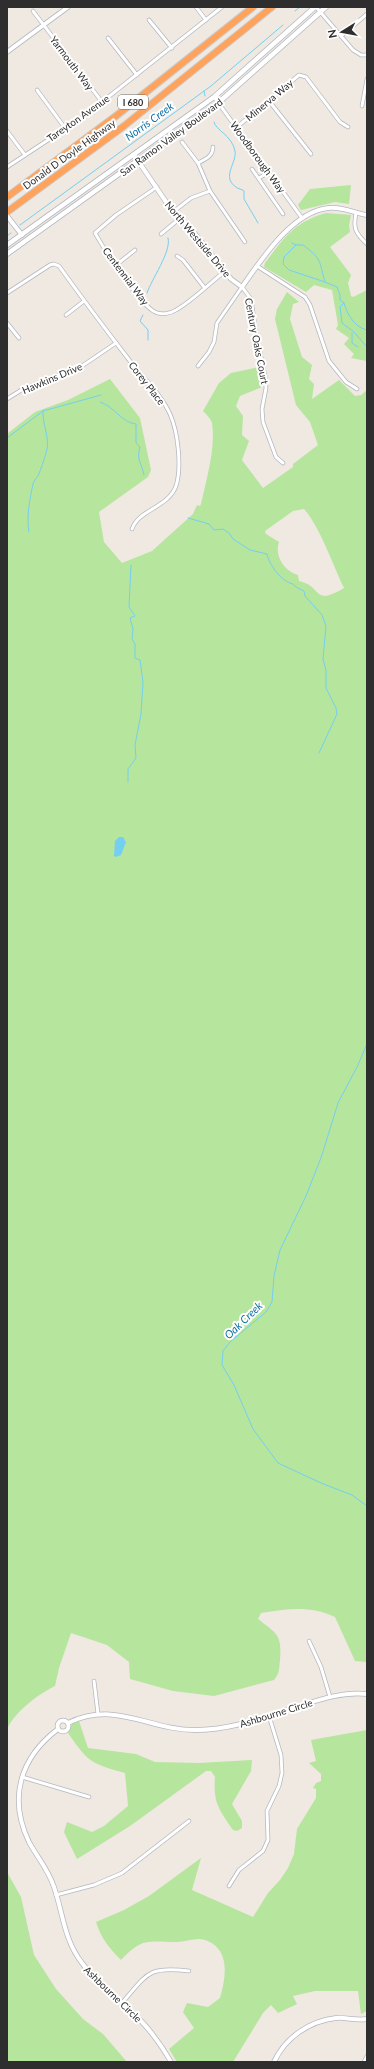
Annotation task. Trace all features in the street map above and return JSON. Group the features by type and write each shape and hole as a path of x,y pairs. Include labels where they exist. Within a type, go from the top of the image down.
{"highway":[{"name":"Donald D Doyle Highway","path":"9,195 116,116 253,7"},
{"name":"Donald D Doyle Highway","path":"7,212 124,126 272,7"}],"main road":[{"name":"San Ramon Valley Boulevard","path":"7,246 214,97 315,7"},
{"name":"San Ramon Valley Boulevard","path":"7,254 218,103 326,7"}],"street":[{"path":"7,51 68,7"},
{"path":"196,7 206,20"},
{"name":"Tareyton Avenue","path":"7,167 102,102 222,7"},
{"path":"315,7 357,54 367,55"},
{"name":"Yarmouth Way","path":"33,11 102,102"},
{"path":"341,36 367,14"},
{"path":"149,20 172,48"},
{"path":"108,38 137,75"},
{"name":"Minerva Way","path":"237,127 299,75 306,77 340,122 348,127"},
{"path":"362,106 367,79"},
{"path":"37,90 66,128"},
{"name":"Woodborough Way","path":"214,97 302,218"},
{"path":"269,101 311,154"},
{"path":"7,131 25,155"},
{"path":"182,142 198,163 210,191 245,242"},
{"path":"198,163 210,156 213,152 213,147"},
{"name":"North Westside Drive","path":"134,155 173,212 195,234 224,272 242,287"},
{"path":"252,169 283,214"},
{"path":"259,178 269,172"},
{"name":"Centennial Way","path":"157,187 116,215 95,233 116,265 145,304 154,311 163,314 176,310 224,272"},
{"path":"173,212 191,198 210,191"},
{"path":"198,366 209,352 214,342 217,323 283,233 302,218 316,210 329,207 367,215"},
{"path":"356,212 354,225 355,231 367,244"},
{"path":"7,216 26,241"},
{"path":"161,234 179,219"},
{"path":"116,265 135,250"},
{"path":"176,256 183,260 204,287"},
{"name":"Corey Place","path":"7,293 44,268 54,264 59,266 116,344 160,397 170,414 175,430 177,445 178,475 175,488 169,498 161,505 134,522 132,530"},
{"path":"258,266 304,296 310,305 329,362 346,382 358,389"},
{"name":"Century Oaks Court","path":"242,287 251,299 265,376 266,388 262,409 263,422 276,457 283,463"},
{"path":"66,315 84,301"},
{"path":"7,323 19,338"},
{"name":"Hawkins Drive","path":"7,399 23,389 82,366 116,344"},
{"path":"309,1641 321,1667 330,1697"},
{"path":"94,1681 98,1714"},
{"name":"Ashbourne Circle","path":"172,2062 152,2034 92,1975 75,1953 64,1929 56,1895 49,1874 30,1843 21,1820 18,1796 22,1777 34,1753 58,1729 59,1722 63,1720 68,1723 98,1714 130,1716 171,1728 195,1730 226,1727 269,1716 330,1697 367,1694"},
{"path":"229,1886 239,1870 263,1851 268,1840 267,1811 279,1786 282,1773 281,1755 269,1716"},
{"name":"Ashbourne Circle","path":"58,1729 66,1731 69,1728 68,1723"},
{"path":"22,1777 89,1797"},
{"path":"56,1895 94,1885 122,1873 189,1822"},
{"path":"122,2004 150,1973 160,1969 189,1971"},
{"path":"274,2062 286,2043 306,2027 335,2018 367,2019"},
{"path":"364,2062 367,2056"}],"green space":[{"path":"351,185 349,204 335,202 301,210 298,205 310,189"},
{"path":"326,213 351,215 349,226 350,232 330,247 351,275 348,283 351,296 353,297 367,290 367,361 351,358 354,354 344,344 349,338 336,329 338,325 332,290 314,285 306,292 264,267 265,263 291,232 306,221"},
{"path":"287,292 299,302 293,304 290,319 302,357 312,365 309,379 314,384 312,399 339,380 355,396 361,395 367,390 367,1662 355,1661 335,1617 326,1613 307,1609 289,1609 261,1613 258,1619 277,1635 279,1640 280,1651 277,1675 274,1680 214,1696 173,1691 130,1679 129,1662 107,1645 71,1633 59,1668 55,1686 41,1694 21,1710 7,1729 7,434 35,412 68,400 110,379 140,418 151,470 148,477 99,512 104,542 122,563 152,551 193,514 197,505 200,506 201,504 213,443 212,423 210,418 203,411 219,383 231,373 260,367 262,387 240,396 236,406 243,416 242,435 249,441 242,460 263,488 293,467 293,464 318,445 310,422 296,405 275,319 277,309","holes":["304,509 321,536 344,588 327,596 318,594 312,587 299,581 298,575 288,570 281,562 279,557 279,542 266,534 265,531 293,511"]},
{"path":"79,1721 88,1748 136,1754 155,1762 199,1763 252,1760 251,1771 232,1804 242,1821 242,1828 237,1831 233,1830 224,1817 216,1800 215,1777 211,1771 206,1771 130,1826 77,1859 64,1832 67,1822 92,1832 104,1826 128,1806 125,1773 104,1767 91,1760 86,1756 68,1733 72,1724"},
{"path":"367,1730 367,2011 361,2014 358,1991 315,1991 293,1996 297,2004 278,2013 271,2005 263,2013 233,2062 177,2062 169,2049 194,2028 183,2012 187,2003 208,2007 220,1998 225,1973 223,1957 219,1950 213,1944 202,1939 177,1942 146,1942 135,1947 121,1960 100,1933 96,1922 124,1910 149,1896 201,1858 192,1890 253,1917 268,1893 280,1880 288,1868 294,1854 297,1829 316,1798 316,1789 313,1788 316,1783 321,1781 321,1774 309,1763 316,1761 311,1740"},
{"path":"7,1872 21,1897 34,1955 56,1989 83,2019 103,2034 127,2062 7,2062"}],"water":[{"path":"119,837 123,837 126,842 121,855 116,857 114,856 115,841"}],"waterway":[{"path":"295,11 300,7"},
{"name":"Norris Creek","path":"20,225 211,86 283,25"},
{"name":"Norris Creek","path":"204,91 205,96"},
{"path":"214,122 217,128 231,141 233,145 235,156 230,179 236,187 244,191 244,199 258,223"},
{"name":"Norris Creek","path":"7,236 11,233"},
{"path":"147,293 164,258 167,250 168,238"},
{"path":"292,243 296,245 303,245 317,257 325,282 337,287 340,300 344,303 352,320 363,329 367,330"},
{"path":"296,245 284,257 283,264 289,270 325,282"},
{"path":"344,303 340,307 342,323 354,332 367,347"},
{"path":"143,315 140,321 148,330 148,340"},
{"path":"352,333 352,343 358,347"},
{"path":"7,438 43,411 101,395"},
{"path":"100,402 110,407 126,421 136,424 136,443 140,447 139,459 144,475"},
{"path":"29,532 28,514 33,484 38,476 48,442 43,411"},
{"path":"188,518 209,524 214,530 223,529 229,533 233,539 250,550 267,554 270,563 280,577 304,591 305,596 322,615 326,626 323,659 326,670 326,688 336,708 337,714 319,753"},
{"path":"128,782 128,769 136,758 135,745 141,714 143,682 140,660 135,658 135,644 132,639 133,629 130,618 135,616 129,607 131,565"},
{"name":"Oak Creek","path":"367,1044 338,1103 322,1155 306,1196 280,1250 274,1276 272,1302 266,1312 230,1342 223,1351 222,1365 234,1385 253,1429 278,1463 321,1483 352,1495 367,1506"}]}
